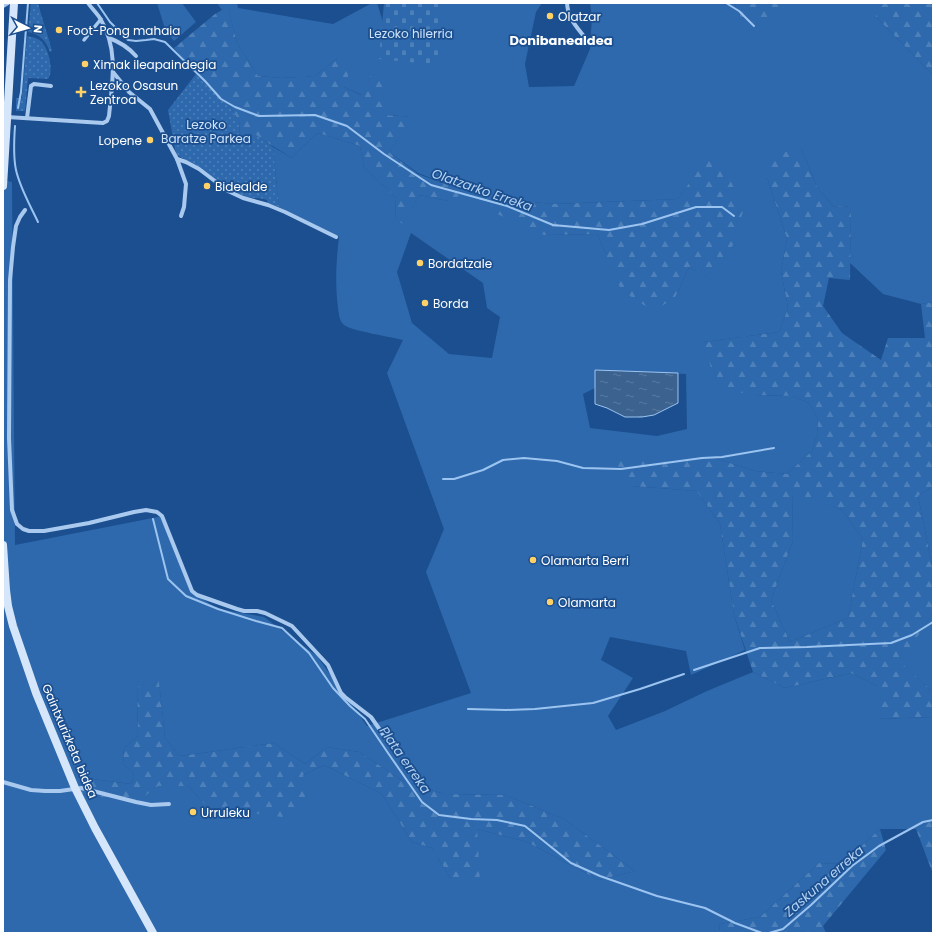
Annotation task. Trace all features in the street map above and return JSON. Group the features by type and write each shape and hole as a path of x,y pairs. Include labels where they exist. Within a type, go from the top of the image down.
{"main road":[{"path":"3,186 14,3"},
{"name":"Gaintxurizketa bidea","path":"3,545 8,606 13,626 36,693 75,788 102,841 153,933"}],"street":[{"path":"3,6 8,3"},
{"path":"7,117 98,123 103,123 108,118 113,72 112,53 109,38 101,20 88,3"},
{"path":"567,3 571,19 586,39"},
{"path":"84,40 101,20"},
{"path":"109,38 130,49 136,56"},
{"path":"113,72 129,92 150,109 177,159 186,184 184,207 181,216"},
{"path":"27,118 31,86 34,84 51,86"},
{"path":"177,159 199,169 228,191 243,198 268,205 285,212 336,237"},
{"path":"25,210 16,226 10,280 9,438 12,510 17,524 23,529 29,531 44,531 89,523 134,512 146,510 158,512 162,516 192,591 197,595 237,609 265,613 292,626 328,665 341,693 371,717 389,743"},
{"path":"3,782 31,790 60,791 75,788 89,789 144,803 169,804"}],"green space":[{"path":"31,3 38,3 52,51 50,52 42,39 36,34 28,32"},
{"path":"157,3 182,3 196,22 174,41 166,32"},
{"path":"217,3 237,3 238,8 333,24 372,3 377,3 383,22 440,65 440,3 542,3 536,12 525,64 529,87 574,86 590,49 592,17 590,3 734,3 740,16 780,10 780,3 876,3 876,17 933,75 933,302 921,304 883,294 850,263 851,207 833,206 817,187 801,148 767,177 787,239 781,271 788,308 779,332 704,342 753,395 792,396 809,403 818,419 817,435 812,451 787,474 755,471 711,457 632,486 697,491 720,524 734,615 745,650 691,675 686,651 610,637 601,660 633,678 608,716 616,730 665,711 707,691 753,672 785,688 851,673 877,686 877,719 933,717 933,820 916,829 880,829 842,864 819,863 760,917 720,924 719,933 3,933 3,180 12,182 15,545 163,516 192,592 218,609 264,617 317,656 367,726 471,693 426,572 444,529 387,373 403,340 372,334 348,327 342,323 339,315 336,290 339,237 279,207 273,147 292,158 318,133 360,146 364,167 396,198 395,219 403,223 420,195 448,201 454,187 418,173 389,152 414,117 384,115 371,75 362,95 344,87 338,58 315,76 282,78 258,76 237,43 228,8 222,10","holes":["707,159 713,280 689,267 675,298 606,254 597,234 544,235 496,199 555,204 678,199","411,233 483,283 487,308 500,317 492,358 449,354 412,323 397,272","641,372 686,374 687,429 657,436 590,428 583,394 595,388","159,682 165,738 180,756 274,743 305,764 327,747 359,752 403,781 444,794 505,795 564,819 635,871 599,880 527,842 477,829 451,879 432,848 412,842 382,794 324,765 303,775 207,807 188,786 158,786 81,793 77,777 131,784 134,774 123,764 124,748 138,736 137,687"]},
{"name":"Lezoko hilerria","path":"384,3 440,3 440,65 379,59"},
{"path":"734,3 780,3 780,10 757,24 740,16"},
{"path":"876,3 933,3 933,75 876,17"},
{"path":"228,7 237,43 258,76 282,78 315,76 338,58 353,63 344,87 361,95 371,75 384,78 384,115 415,117 389,152 418,174 454,187 459,196 448,201 420,195 403,224 395,219 396,198 364,167 360,146 318,133 292,158 255,135 246,141 240,135 239,121 228,104 201,80 174,48 215,14"},
{"path":"27,36 37,39 43,43 49,57 51,72 48,79 28,78 25,111 16,111 16,98 22,98"},
{"name":"Lezoko Baratze Parkea","path":"196,74 228,104 239,121 240,135 246,141 255,134 273,147 279,207 268,203 267,200 264,199 246,198 238,195 195,165 176,155 168,110"},
{"path":"801,148 817,187 833,206 851,207 850,280 829,278 823,306 842,333 881,360 888,338 925,338 921,304 933,302 933,486 918,496 933,570 933,612 901,663 933,692 933,717 877,719 877,686 851,673 785,688 753,672 734,615 720,524 697,491 632,486 614,460 711,457 755,471 787,474 812,451 817,435 818,419 809,403 792,396 753,395 727,390 713,375 704,342 779,332 788,308 781,271 787,239 767,177 774,155","holes":["792,492 842,510 863,539 848,618 790,642 771,600 793,541"]},
{"path":"706,159 721,162 744,208 734,243 714,281 689,267 675,298 653,311 621,290 597,234 544,235 495,213 491,205 496,199 555,204 678,199"},
{"path":"933,486 933,570 918,496"},
{"path":"792,491 842,510 863,539 848,618 790,642 771,600 793,541"},
{"path":"933,612 933,692 900,663"},
{"path":"159,681 165,738 180,756 274,743 305,764 327,747 359,752 403,781 444,794 505,795 564,819 635,871 599,880 527,842 477,829 480,882 451,879 432,848 412,842 382,794 324,765 303,775 306,802 282,817 207,807 188,786 158,786 134,804 81,793 76,777 131,784 134,774 123,764 124,748 138,736 137,687"},
{"path":"933,820 933,874 916,829"},
{"path":"880,829 886,850 823,926 826,933 719,933 720,924 760,917 819,863 842,864"}],"water":[{"path":"595,370 678,373 678,403 654,415 625,417 595,404"}],"waterway":[{"path":"18,108 21,92 28,3"},
{"name":"Olatzarko Erreka","path":"97,3 110,22 128,40 136,41 154,39 165,42 205,81 221,99 235,107 259,116 315,115 347,126 384,154 431,185 507,206 553,225 609,230 642,224 696,207 722,207 734,216"},
{"path":"726,3 739,11 754,26"},
{"path":"15,126 14,154 16,170 23,190 38,222"},
{"path":"443,479 454,479 483,470 503,460 524,458 557,461 583,468 621,469 702,458 722,457 774,448"},
{"name":"Plata erreka","path":"153,519 168,579 186,596 218,609 282,628 309,653 333,688 365,719 422,802 439,815 471,819 497,820 525,826 571,863 600,876 657,896 705,908 735,923 762,933"},
{"path":"694,670 760,648 891,643 912,635 933,622"},
{"path":"468,709 535,709 593,703 684,674"},
{"name":"Zaskuna erreka","path":"769,933 783,929 852,866 879,846 923,822 933,820"}],"place":[{"name":"Olatzar","path":"550,16"},
{"name":"Foot-Pong mahaia","path":"59,30"},
{"name":"Ximak ileapaindegia","path":"85,64"},
{"name":"Lezoko Osasun Zentroa","path":"81,92"},
{"name":"Lopene","path":"150,140"},
{"name":"Bidealde","path":"207,186"},
{"name":"Bordatzale","path":"420,263"},
{"name":"Borda","path":"425,303"},
{"name":"Olamarta Berri","path":"533,560"},
{"name":"Olamarta","path":"550,602"},
{"name":"Urruleku","path":"193,812"}],"district":[{"name":"Donibanealdea","path":"561,40"}]}
